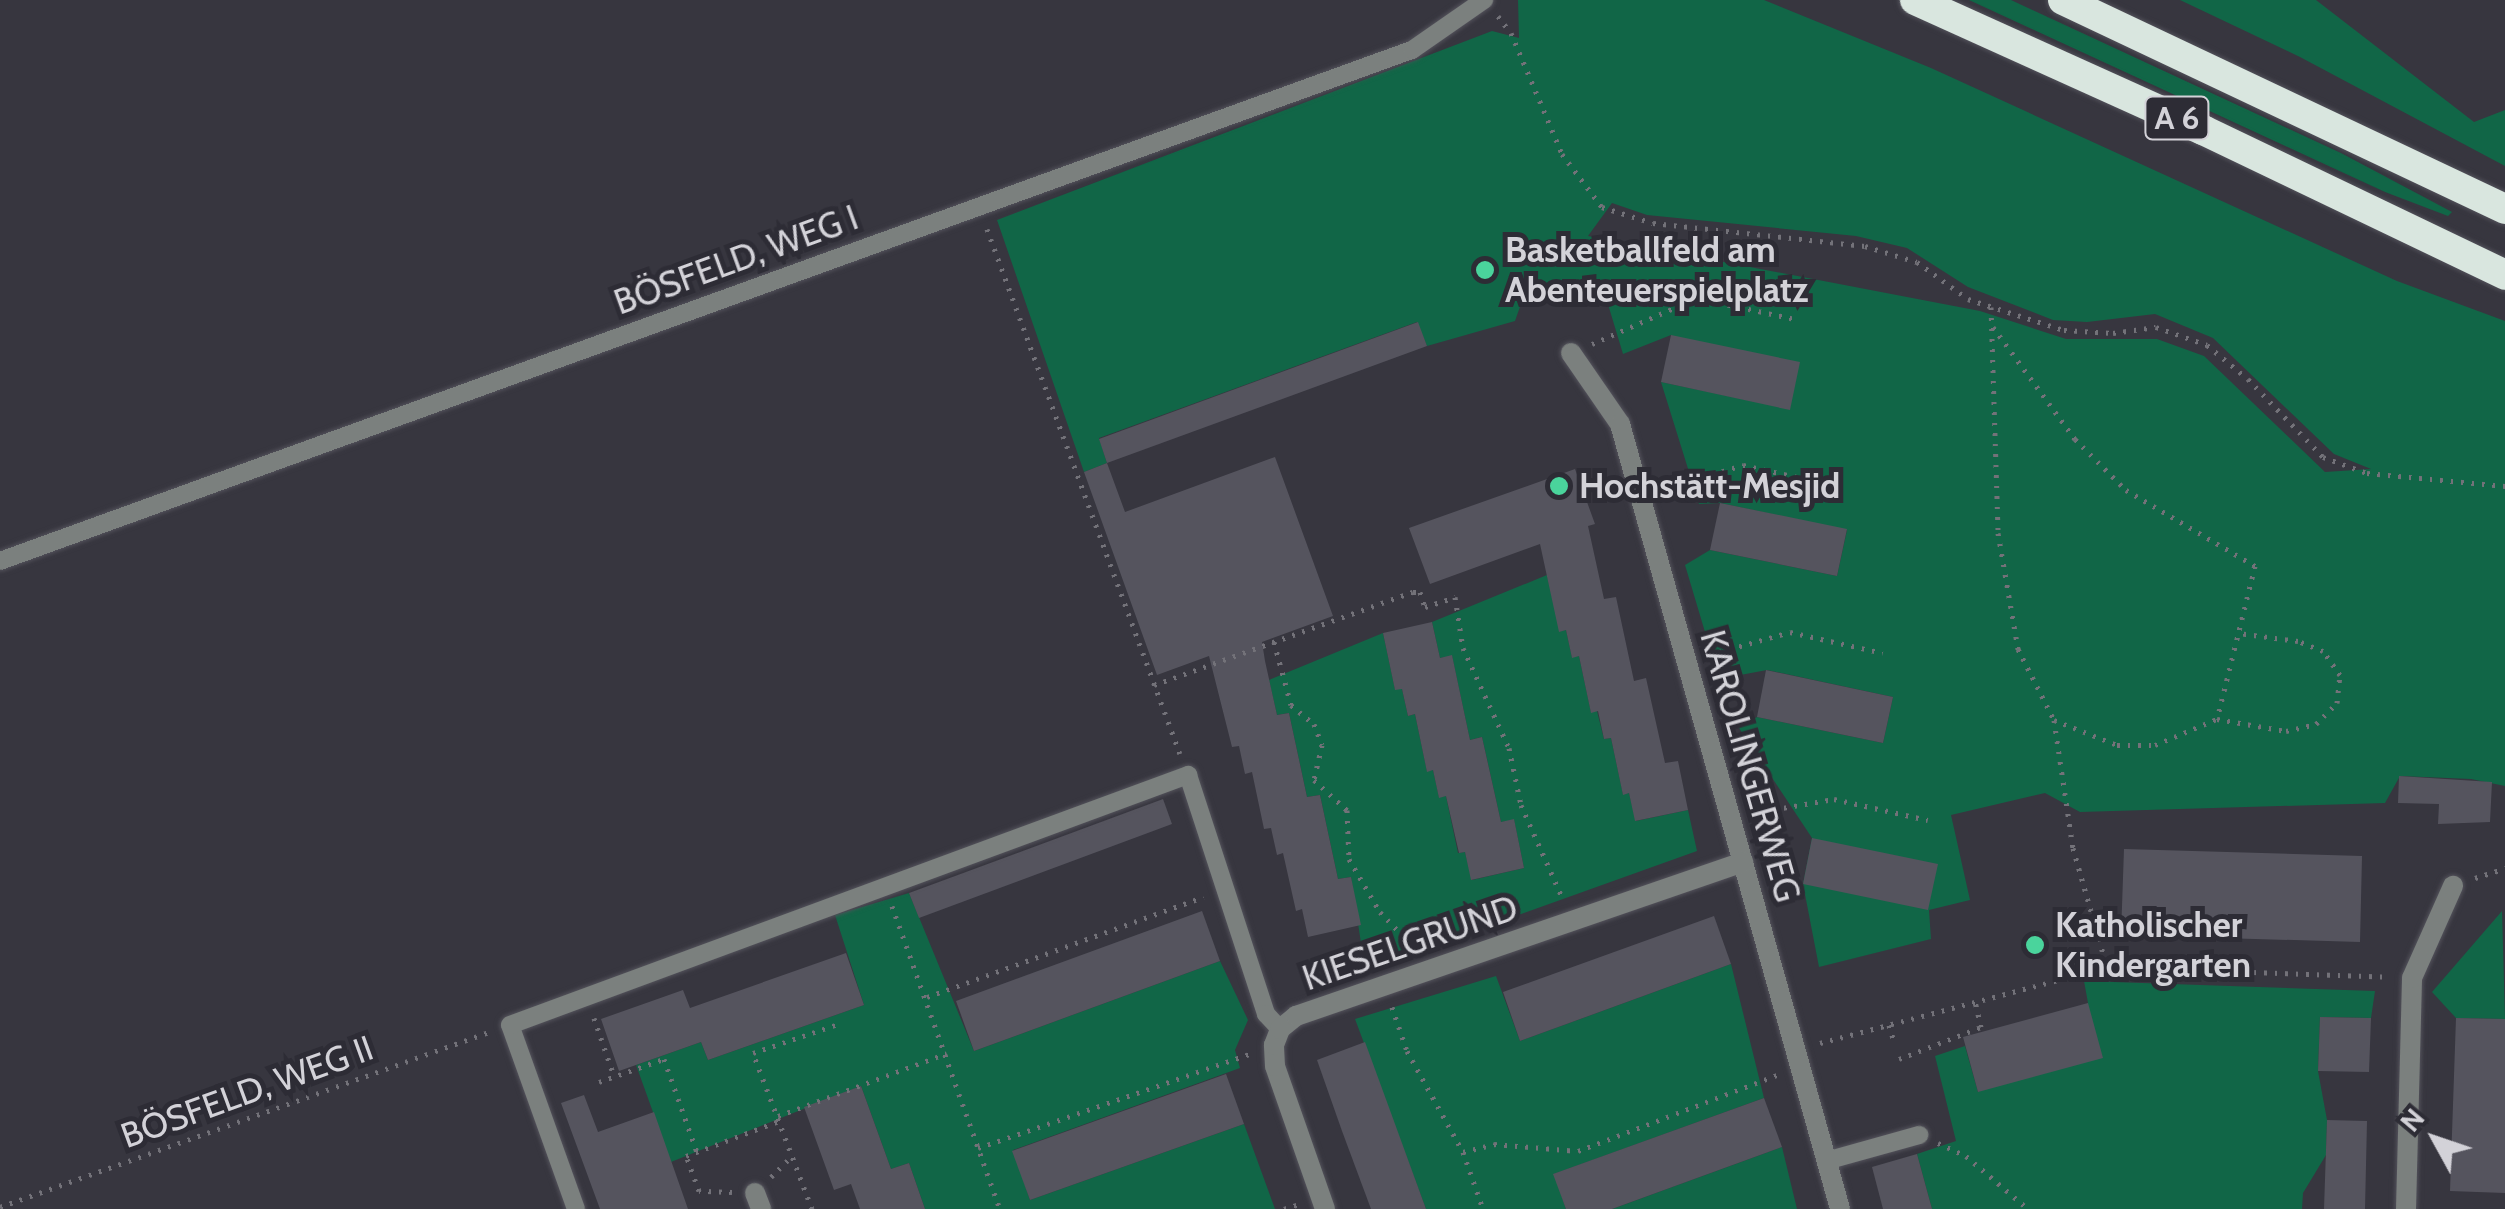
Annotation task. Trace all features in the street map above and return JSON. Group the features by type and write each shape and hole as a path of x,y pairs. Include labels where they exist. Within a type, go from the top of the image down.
{"highway":[{"name":"A 6","path":"1915,0 2202,130 2505,275"},
{"name":"A 6","path":"2063,0 2505,209"}],"street":[{"name":"KAROLINGERWEG","path":"1571,353 1620,424 1840,1209"},
{"name":"KIESELGRUND","path":"1277,1037 1296,1016 1743,862"},
{"path":"2406,1209 2412,978 2453,886"},
{"path":"1277,1037 1275,1066 1325,1209"}],"lane":[{"name":"BÖSFELD, WEG I","path":"0,562 1412,50 1489,6"},
{"path":"576,1209 510,1025 1188,775 1266,1014 1277,1037"},
{"path":"1826,1161 1919,1135"}],"path":[{"path":"1489,6 1510,33 1562,154 1602,207 1653,222 1865,246 1918,262 1968,299 2064,330 2114,333 2156,328 2207,345 2248,379 2324,457 2367,473 2505,486"},
{"path":"980,207 1188,775"},
{"path":"1571,353 1697,298 1795,319"},
{"path":"1991,307 1998,534 2018,649 2054,720 2074,848 2107,967"},
{"path":"1991,325 2075,439 2126,490 2255,566 2217,719"},
{"path":"1640,496 1743,465 1834,486"},
{"path":"1154,685 1413,592 1420,592 1425,607 1455,597 1462,648 1509,748 1521,805 1550,864 1570,922"},
{"path":"1686,661 1790,632 1883,653"},
{"path":"2054,720 2117,744 2155,745 2217,719 2286,731 2316,724 2337,703 2340,674 2323,651 2298,641 2238,633"},
{"path":"1274,642 1291,705 1314,724 1322,745 1314,780 1348,810 1350,859 1380,912 1406,939 1420,974"},
{"path":"1730,817 1834,800 1928,820"},
{"path":"885,885 1000,1209"},
{"path":"926,997 1225,889"},
{"path":"1463,1152 1494,1144 1578,1151 1796,1058 1889,1025 2107,967 2412,978"},
{"path":"1385,986 1407,1051 1463,1152 1484,1209"},
{"path":"1898,1058 1982,1027 1975,1002"},
{"path":"593,1015 614,1076"},
{"path":"812,1209 753,1053 838,1024"},
{"name":"BÖSFELD, WEG II","path":"0,1207 510,1025"},
{"path":"1889,1025 1894,1041"},
{"path":"978,1148 1277,1037"},
{"path":"758,1201 699,1191 686,1156 947,1054"},
{"path":"599,1082 664,1059 697,1152"},
{"path":"1919,1135 1966,1156 2028,1209"}],"green space":[{"path":"1518,0 1764,0 1931,68 2397,281 2505,321 2505,786 2471,779 2400,776 2385,803 2080,812 2045,793 1951,815 1970,900 1929,910 1931,939 1819,967 1803,884 1812,838 1739,728 1757,717 1883,743 1893,697 1767,670 1719,679 1685,565 1710,550 1837,576 1847,530 1720,503 1699,504 1661,382 1789,409 1671,335 1623,354 1607,301 1558,292 1521,304 1515,321 1427,346 1417,322 1099,438 1107,463 1084,472 997,220 1492,31 1519,38","holes":["1612,203 1647,215 1856,236 1907,248 1968,287 2053,320 2087,322 2155,314 2213,338 2334,454 2371,469 2325,472 2204,356 2157,339 2066,339 1980,311 1588,236"]},
{"path":"1969,0 2011,0 2341,153 2452,212 2448,216 2385,192"},
{"path":"2180,0 2316,0 2474,122 2505,110 2505,166 2300,57"},
{"path":"1547,575 1560,631 1566,630 1572,657 1579,656 1591,712 1597,711 1604,739 1611,738 1623,794 1629,793 1636,821 1688,810 1697,851 1485,927 1364,963 1351,877 1338,879 1320,795 1307,797 1289,713 1277,715 1269,680 1383,633 1395,689 1402,689 1408,716 1415,714 1427,771 1433,770 1439,797 1446,796 1458,853 1465,852 1472,880 1524,868 1514,820 1501,822 1482,737 1470,740 1452,656 1440,658 1432,622"},
{"path":"909,893 974,1051 1220,961 1248,1020 1235,1050 1240,1068 1013,1150 1030,1200 1244,1124 1275,1209 925,1209 909,1163 891,1169 861,1086 671,1162 636,1065 701,1042 708,1060 864,1005 835,915"},
{"path":"2502,911 2505,1019 2456,1018 2432,992"},
{"path":"1731,964 1764,1098 1554,1174 1566,1209 1426,1209 1355,1019 1496,976 1520,1041"},
{"path":"2084,981 2375,991 2371,1018 2320,1017 2318,1071 2327,1120 2326,1155 2303,1193 2302,1209 1932,1209 1917,1154 1956,1141 1935,1056 1965,1046 1978,1092 2088,1003"},
{"path":"1782,1147 1797,1209 1612,1209"}],"building":[{"path":"1418,322 1427,346 1107,463 1099,439"},
{"path":"1671,335 1800,362 1790,410 1661,382"},
{"path":"1275,457 1333,616 1262,642 1265,661 1277,715 1289,713 1307,797 1320,795 1338,879 1351,877 1361,925 1308,937 1302,909 1296,911 1283,853 1277,855 1271,828 1264,829 1252,772 1245,774 1239,746 1232,747 1209,656 1157,675 1084,472 1107,463 1125,512"},
{"path":"1575,469 1595,524 1588,526 1604,599 1616,597 1634,681 1646,678 1665,763 1678,761 1688,810 1635,821 1629,793 1623,795 1611,738 1604,739 1598,711 1591,713 1579,656 1572,658 1566,630 1559,632 1540,544 1430,584 1409,528"},
{"path":"1720,503 1847,529 1837,576 1710,550"},
{"path":"1432,622 1440,658 1452,655 1470,740 1482,737 1501,822 1514,819 1524,868 1471,880 1465,852 1459,853 1446,796 1439,798 1433,770 1427,772 1415,714 1408,716 1402,689 1395,690 1383,633"},
{"path":"1766,670 1893,697 1883,743 1757,717"},
{"path":"2399,776 2492,782 2490,822 2438,824 2439,804 2398,803"},
{"path":"1163,799 1172,824 919,918 909,893"},
{"path":"1812,838 1938,864 1928,910 1803,884"},
{"path":"2124,849 2362,856 2360,942 2121,935"},
{"path":"1202,911 1220,961 974,1051 956,1001"},
{"path":"1714,916 1731,964 1520,1041 1503,992"},
{"path":"846,953 864,1005 708,1060 701,1042 619,1071 601,1019 683,990 690,1008"},
{"path":"2088,1003 2103,1058 1978,1092 1963,1037"},
{"path":"2320,1017 2371,1018 2369,1072 2318,1071"},
{"path":"2456,1018 2505,1019 2505,1193 2450,1191"},
{"path":"1365,1042 1426,1209 1371,1209 1342,1131 1317,1060"},
{"path":"1226,1074 1244,1124 1030,1200 1012,1151"},
{"path":"861,1086 891,1169 909,1163 925,1209 860,1209 851,1184 834,1190 804,1107"},
{"path":"584,1095 598,1132 654,1112 688,1209 600,1209 561,1103"},
{"path":"1764,1098 1782,1147 1612,1209 1566,1209 1553,1174"},
{"path":"2327,1120 2367,1121 2365,1209 2324,1209"},
{"path":"1917,1154 1932,1209 1883,1209 1872,1167"}],"place":[{"name":"Basketballfeld am Abenteuerspielplatz","path":"1485,270"},
{"name":"Hochstätt-Mesjid","path":"1559,486"},
{"name":"Katholischer Kindergarten","path":"2035,945"}]}
